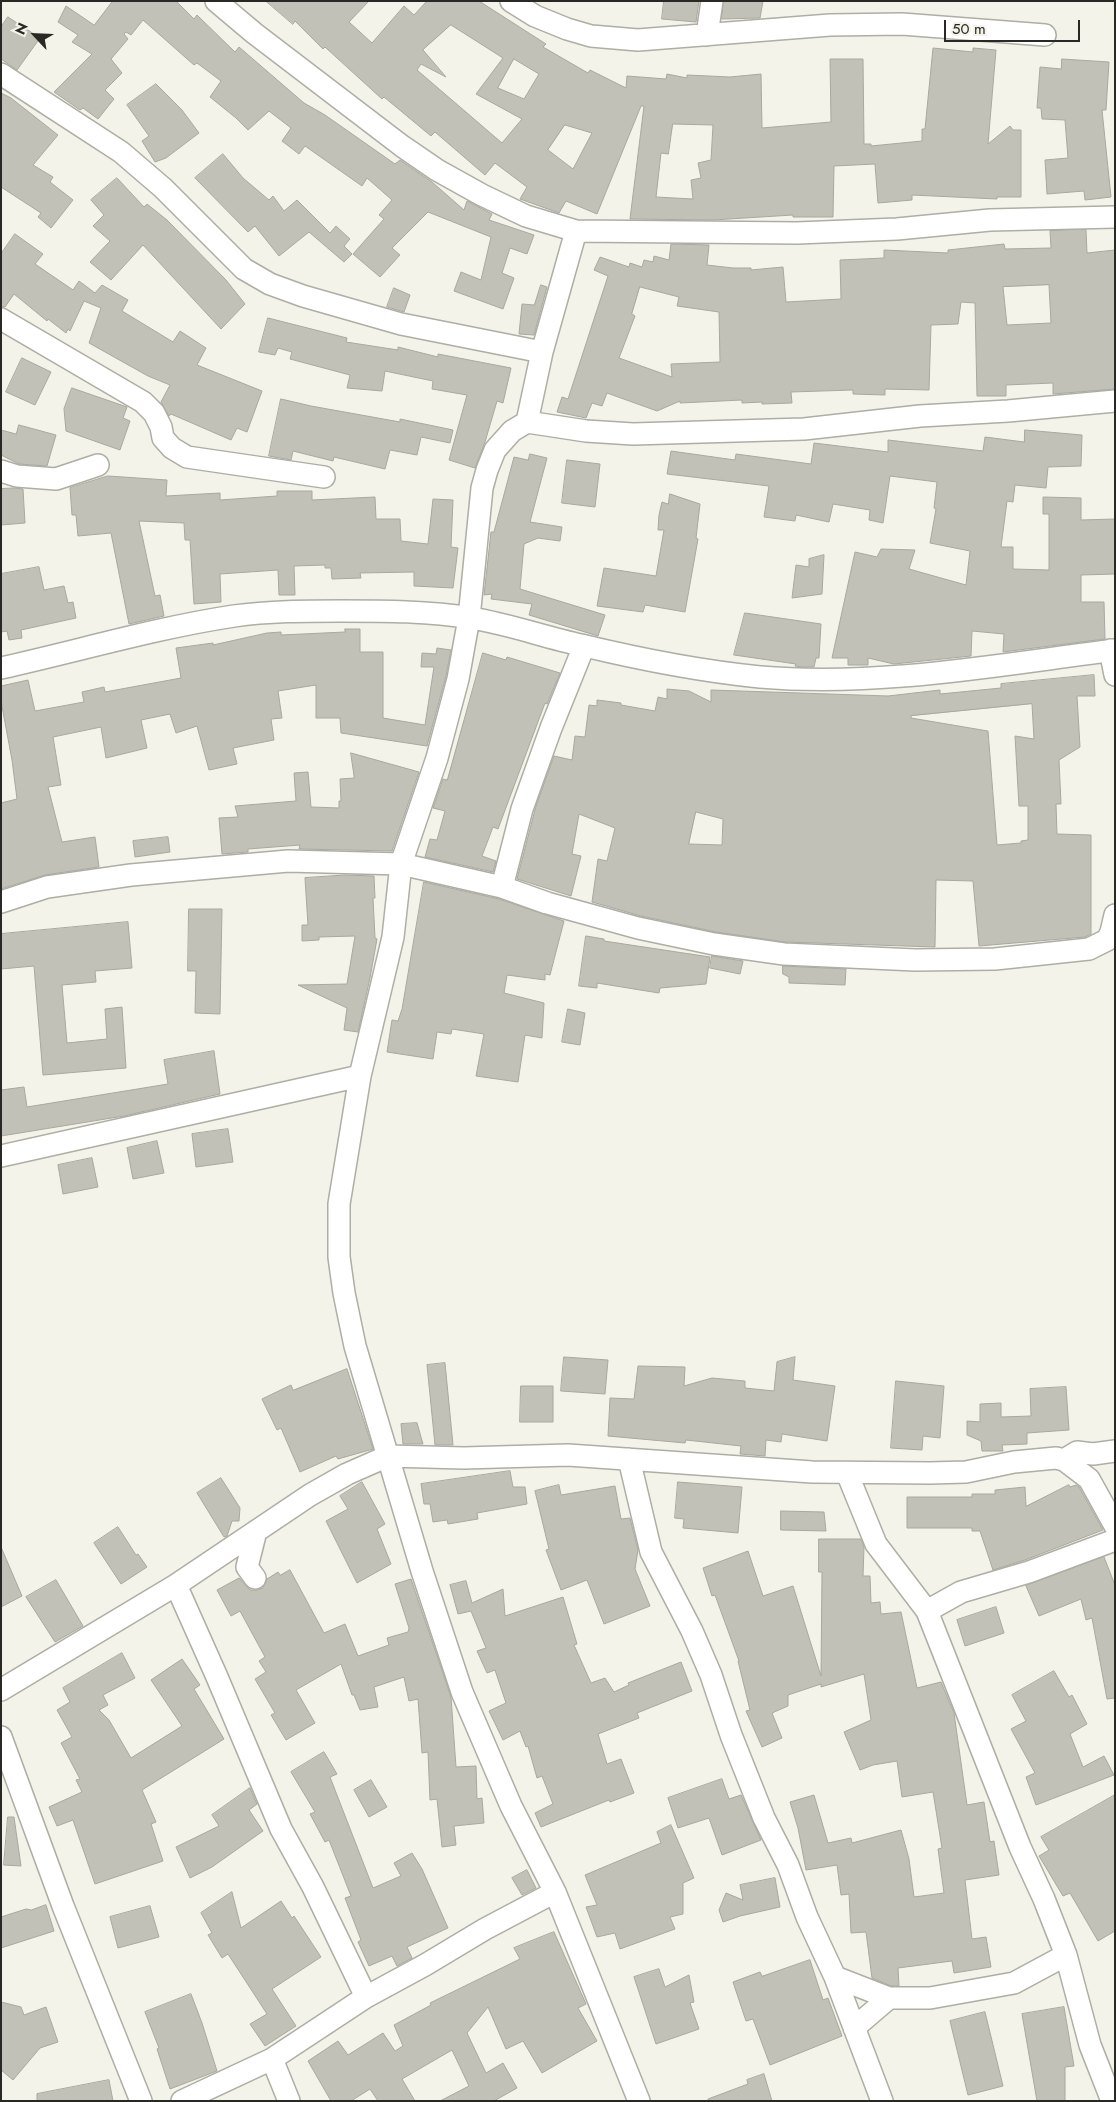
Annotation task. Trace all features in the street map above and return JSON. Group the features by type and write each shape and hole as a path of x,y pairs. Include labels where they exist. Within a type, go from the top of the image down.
{"street":[{"path":"216,1 254,33 402,146 437,170 482,195 526,216 576,231 797,233 897,229 990,220 1115,217"},
{"path":"511,1 535,16 591,36 638,40 830,25 902,24 1045,35"},
{"path":"707,35 712,1"},
{"path":"1,74 121,152 163,188 244,269 270,284 303,296 401,324 542,352"},
{"path":"527,422 542,352 576,231"},
{"path":"1,319 143,402 154,413 161,427 163,438 172,448 187,457 324,477"},
{"path":"639,2101 555,1892 510,1806 462,1692 422,1571 355,1346 339,1257 339,1204 360,1076 393,937 401,864 437,758 458,679 469,618 482,488 487,470 495,450 512,431 527,422 586,431 634,434 804,429 920,416 1008,411 1115,401"},
{"path":"1,471 17,476 56,479 98,465"},
{"path":"1,668 234,616 283,612 340,611 393,612 469,618 506,625 584,646 674,664 729,673 800,679 872,679 999,666 1112,650 1115,675"},
{"path":"502,887 522,809 551,728 584,646"},
{"path":"1,902 46,887 131,875 288,861 401,864 502,887 547,903 638,928 714,944 784,954 915,960 995,959 1090,949 1111,942 1115,915"},
{"path":"1,1156 360,1076"},
{"path":"1064,1460 1077,1452 1093,1454 1115,1451"},
{"path":"1,1690 176,1585 310,1495 347,1474 388,1456 464,1458 568,1455 812,1472 966,1472 1022,1461 1056,1458 1064,1460 1089,1479 1115,1526"},
{"path":"629,1459 652,1552 692,1631 711,1675 731,1735 764,1818 788,1865 807,1918 835,1977 882,2101"},
{"path":"847,1472 876,1544 927,1611 1020,1847 1044,1899 1066,1955 1090,2045 1112,2101"},
{"path":"255,1578 247,1567 248,1556 254,1545 256,1531"},
{"path":"927,1611 961,1592 1037,1570 1115,1540"},
{"path":"176,1585 281,1829 313,1887 366,1997"},
{"path":"1,1737 62,1906 141,2101"},
{"path":"182,2101 272,2059 366,1997 485,1929 555,1892"},
{"path":"835,1977 889,1998 930,1998 1014,1983 1066,1955"},
{"path":"854,2028 889,1998"},
{"path":"272,2059 289,2101"}],"building":[{"path":"113,1 176,1 194,19 197,15 235,52 239,47 304,103 325,115 395,164 400,160 432,182 464,210 467,201 492,214 489,220 534,235 527,254 510,248 502,273 514,278 503,309 454,291 461,272 481,280 491,237 428,212 392,248 400,255 380,277 353,254 384,219 379,215 392,200 367,178 362,186 305,146 299,154 282,141 291,128 269,111 248,130 210,97 221,81 197,63 194,65 143,20 131,35 126,32 124,34 128,39 111,59 122,73 105,90 114,99 98,119 83,108 80,110 54,92 92,54 72,42 78,35 58,22 66,6 94,25"},
{"path":"266,1 369,1 349,22 372,43 404,6 414,15 427,1 479,1 546,44 543,47 588,73 590,70 626,88 627,76 666,79 667,74 687,78 687,75 730,77 761,74 762,128 831,122 830,59 863,59 864,144 871,144 871,146 922,141 922,129 925,129 933,48 973,52 973,48 996,50 988,144 1010,126 1013,130 1021,130 1021,197 997,197 997,199 912,195 912,200 878,203 875,164 834,166 833,217 793,217 793,215 713,220 630,219 644,106 641,106 597,214 566,201 559,213 520,199 527,187 495,163 485,175 435,132 431,136 384,97 382,99 325,47 323,49 295,21 293,24","holes":["451,25 503,58 476,94 522,119 502,143 417,70 421,64 446,77 423,50","514,59 539,74 524,99 498,88","673,124 713,125 711,160 698,163 701,178 691,180 693,199 656,197 661,153 668,154","565,125 592,133 573,169 548,150"]},
{"path":"664,1 699,1 696,22 662,19"},
{"path":"724,1 763,1 760,18 722,19"},
{"path":"8,17 40,38 17,70 1,59 1,27"},
{"path":"1062,59 1109,62 1106,110 1102,110 1111,197 1085,200 1084,191 1047,194 1045,160 1068,158 1065,120 1042,119 1041,108 1037,108 1040,67 1061,69"},
{"path":"156,84 182,110 199,133 166,158 155,162 142,141 149,136 127,105"},
{"path":"1,93 11,98 58,135 33,165 53,177 50,182 73,200 51,228 38,217 41,213 1,187"},
{"path":"223,154 243,178 269,200 273,196 284,211 297,200 330,233 336,226 350,239 344,246 352,254 344,262 309,232 279,256 255,226 248,232 195,178"},
{"path":"117,178 144,207 147,204 167,220 226,280 245,304 221,329 143,245 111,280 90,262 110,241 93,226 104,215 91,200"},
{"path":"1086,230 1087,253 1115,250 1115,389 1053,394 1053,383 1006,385 1006,396 977,396 975,303 961,302 958,324 931,325 929,390 885,389 885,395 853,394 853,390 791,392 792,403 742,403 742,400 680,403 680,401 657,411 607,393 602,406 592,403 586,418 557,412 562,397 568,399 608,276 594,270 600,257 629,267 630,263 642,267 644,260 653,262 654,256 669,260 671,244 709,245 707,265 751,268 751,270 783,267 786,302 841,299 840,260 884,258 884,250 948,253 948,250 1004,244 1005,249 1051,248 1050,231","holes":["1049,285 1051,323 1007,325 1003,287","640,287 679,297 677,306 719,312 720,362 671,364 672,377 619,358 635,316 632,314"]},
{"path":"15,234 43,254 35,264 73,290 79,281 95,293 102,285 128,300 122,311 173,342 180,331 206,348 197,365 262,391 247,432 237,428 231,440 171,414 169,416 161,402 170,385 148,376 89,343 101,308 84,301 70,331 68,329 66,333 48,319 47,321 14,294 5,307 1,307 1,254"},
{"path":"541,285 547,287 534,335 519,334 522,304 534,305"},
{"path":"394,288 410,295 404,312 387,307"},
{"path":"268,318 347,338 346,342 398,350 398,347 438,357 438,354 511,368 503,403 497,401 475,468 449,460 467,395 432,389 433,381 385,371 382,391 347,388 350,375 290,359 292,352 278,348 275,355 259,352"},
{"path":"22,358 51,372 35,405 6,392"},
{"path":"72,388 127,407 123,418 130,421 120,450 66,431 64,409"},
{"path":"281,399 311,406 400,422 400,419 453,430 450,443 421,437 417,455 390,450 385,469 334,457 333,461 293,451 291,460 269,456"},
{"path":"19,425 56,435 47,466 19,464 1,455 1,430 16,434"},
{"path":"1025,430 1082,435 1081,466 1048,467 1046,488 1015,485 1013,502 1007,501 1001,547 1013,547 1013,569 1049,570 1049,514 1043,514 1043,497 1081,498 1081,520 1115,519 1115,574 1081,575 1081,602 1104,602 1105,639 1003,652 1004,634 972,631 971,656 894,664 868,658 868,665 848,665 848,658 832,658 855,552 877,557 881,549 915,550 909,569 966,585 970,551 930,543 936,509 934,508 937,482 890,476 883,523 869,520 870,510 833,504 829,522 796,515 795,521 764,517 769,486 667,474 671,451 735,460 736,454 811,464 814,443 888,452 888,440 983,451 985,437 1024,442"},
{"path":"530,454 547,458 530,522 562,527 560,541 538,538 524,544 520,589 605,615 598,636 529,615 532,604 491,599 492,594 484,595 491,532 494,532 514,457 528,460"},
{"path":"567,460 600,464 595,507 562,503"},
{"path":"108,476 167,480 166,496 220,493 220,500 277,496 277,491 312,491 312,500 375,497 376,519 400,519 401,541 428,544 433,499 453,500 451,547 458,548 453,588 414,586 414,572 360,573 361,578 332,579 331,568 325,568 325,565 294,566 295,595 279,595 278,570 220,574 221,602 194,604 190,540 185,540 184,523 139,521 155,596 160,595 164,616 129,624 111,533 78,536 76,515 72,515 70,488"},
{"path":"1,489 23,489 25,523 1,525"},
{"path":"670,494 700,504 696,538 698,539 685,612 645,605 643,612 597,606 604,568 656,576 664,530 658,530 659,515 662,502 668,504"},
{"path":"824,555 822,594 792,598 796,565 809,567 809,559"},
{"path":"39,567 44,590 64,586 68,603 73,602 76,618 21,630 22,638 9,640 7,631 1,632 1,574"},
{"path":"745,613 821,624 819,658 816,658 814,667 795,666 796,664 734,655"},
{"path":"345,629 360,629 360,652 383,652 383,718 425,725 434,667 421,667 422,653 436,654 437,648 451,650 427,746 341,733 340,718 316,718 316,685 278,691 282,718 271,719 274,740 233,748 237,764 209,770 197,726 176,733 170,714 141,720 147,748 106,758 101,727 53,737 61,785 48,787 62,842 95,837 99,867 45,875 1,889 1,803 17,799 1,701 1,686 28,680 35,711 84,702 82,692 104,687 105,692 181,678 176,648 213,643 213,645 267,633 281,632 281,635 345,632"},
{"path":"483,653 506,660 507,657 560,673 547,704 545,703 498,829 493,827 482,856 496,861 493,872 425,857 430,839 437,840 445,811 433,808 443,779 447,780"},
{"path":"1094,675 1095,696 1077,696 1080,747 1059,760 1061,804 1056,804 1057,834 1091,835 1091,934 1085,937 979,946 973,881 936,880 935,947 785,942 716,932 641,916 592,902 598,859 607,861 615,828 579,814 572,854 581,856 571,896 517,879 536,806 554,756 572,760 575,736 585,737 589,705 597,706 597,700 621,703 621,705 655,711 658,697 667,699 667,689 689,691 711,702 711,690 888,696 940,690 940,694 1001,688 1001,684","holes":["1032,704 1034,739 1015,736 1019,806 1028,806 1028,840 1021,841 1021,843 997,845 988,731 911,718 911,716","696,812 723,819 722,845 689,844"]},
{"path":"351,753 419,772 392,851 299,849 300,845 248,849 248,852 222,854 219,818 238,817 235,806 296,801 294,773 308,772 311,807 339,808 339,801 341,801 340,779 354,778"},
{"path":"168,837 170,852 135,857 133,841"},
{"path":"346,875 374,876 375,898 373,898 375,938 377,939 358,1032 344,1030 347,1008 298,985 347,984 355,936 319,937 319,940 302,941 302,925 308,925 305,878"},
{"path":"424,882 499,899 564,921 550,975 545,974 545,980 507,975 504,993 544,1003 542,1038 525,1035 518,1082 476,1076 484,1034 452,1029 451,1034 437,1032 433,1059 387,1052 392,1020 398,1021 402,1009"},
{"path":"189,909 222,909 220,1014 195,1013 196,971 188,971"},
{"path":"128,922 132,968 95,971 96,982 62,985 67,1043 107,1039 105,1009 122,1007 126,1068 43,1075 34,966 1,969 1,934"},
{"path":"586,936 604,939 604,941 710,957 706,984 660,988 659,993 597,983 597,988 579,986"},
{"path":"712,956 743,961 740,974 710,968"},
{"path":"783,966 846,969 845,985 789,983 789,977 783,974"},
{"path":"568,1009 585,1013 580,1045 562,1042"},
{"path":"214,1051 220,1094 124,1116 1,1136 1,1090 24,1087 27,1107 168,1084 164,1060"},
{"path":"228,1129 233,1162 196,1167 192,1134"},
{"path":"157,1141 164,1173 133,1179 127,1148"},
{"path":"92,1158 98,1187 63,1194 58,1165"},
{"path":"564,1357 608,1360 605,1394 561,1391"},
{"path":"795,1357 793,1380 835,1386 827,1441 782,1434 781,1442 766,1440 765,1456 740,1454 741,1446 686,1440 685,1443 608,1436 610,1398 634,1399 638,1366 685,1367 684,1386 712,1378 745,1381 745,1388 774,1391 777,1362"},
{"path":"445,1363 453,1445 435,1445 427,1365"},
{"path":"347,1369 373,1449 338,1459 336,1456 300,1472 281,1428 277,1430 262,1399 291,1385 293,1390"},
{"path":"896,1381 944,1386 940,1438 923,1436 922,1450 891,1448"},
{"path":"521,1386 553,1386 553,1422 520,1422"},
{"path":"1066,1387 1069,1430 1027,1433 1027,1444 1002,1445 1003,1451 982,1451 981,1441 967,1435 967,1421 980,1422 980,1404 1001,1403 1001,1417 1031,1416 1030,1389"},
{"path":"417,1423 423,1444 403,1444 401,1424"},
{"path":"510,1471 513,1487 525,1487 527,1504 477,1513 478,1519 448,1524 447,1520 433,1522 430,1504 424,1504 421,1484"},
{"path":"221,1478 240,1508 239,1521 232,1521 227,1536 224,1537 197,1493"},
{"path":"362,1482 385,1524 377,1529 391,1564 357,1583 326,1521 348,1509 340,1496"},
{"path":"678,1482 742,1487 738,1533 683,1528 684,1519 675,1518"},
{"path":"559,1485 561,1495 615,1486 621,1519 630,1518 638,1550 635,1569 650,1606 604,1624 587,1580 561,1590 546,1550 549,1549 535,1491"},
{"path":"1069,1485 1070,1487 1076,1485 1079,1487 1103,1530 1025,1560 993,1570 980,1531 972,1531 972,1528 907,1528 907,1497 972,1497 972,1494 995,1494 995,1490 1025,1487 1026,1506"},
{"path":"781,1511 824,1512 826,1531 781,1530"},
{"path":"118,1527 136,1555 138,1554 147,1567 121,1584 94,1543"},
{"path":"819,1539 861,1539 864,1547 863,1576 870,1576 871,1603 880,1602 881,1614 901,1612 917,1688 941,1682 954,1713 967,1805 984,1802 990,1842 994,1841 999,1875 965,1880 972,1939 986,1937 991,1967 954,1973 952,1961 898,1968 899,1986 891,1986 872,1978 866,1932 851,1933 849,1894 841,1895 837,1865 806,1870 798,1828 790,1802 814,1795 828,1843 851,1838 852,1843 901,1830 909,1859 914,1897 944,1893 938,1849 942,1848 933,1792 902,1797 897,1761 873,1765 860,1770 844,1732 871,1720 864,1674 821,1687 821,1684 788,1695 788,1706 772,1713 782,1738 762,1747 746,1711 750,1710 739,1661 715,1595 712,1596 703,1568 748,1551 763,1596 793,1586 821,1676 822,1572 819,1572"},
{"path":"1,1547 22,1596 1,1607"},
{"path":"1104,1557 1115,1585 1115,1698 1107,1699 1092,1618 1086,1620 1081,1599 1039,1616 1026,1586"},
{"path":"290,1570 324,1633 345,1624 358,1656 389,1645 387,1638 408,1632 409,1628 395,1584 411,1579 451,1697 456,1767 476,1766 477,1799 482,1798 484,1823 454,1826 456,1845 442,1847 437,1799 430,1800 428,1752 422,1753 418,1699 409,1701 404,1677 374,1687 378,1707 360,1710 354,1695 352,1695 341,1664 296,1690 315,1723 286,1740 271,1715 275,1713 255,1679 266,1672 259,1661 265,1657 240,1611 231,1616 217,1590 239,1578 250,1590 257,1590 263,1588 267,1579 278,1572 280,1575"},
{"path":"56,1580 83,1626 55,1642 26,1597"},
{"path":"466,1581 472,1603 503,1589 505,1616 563,1597 577,1644 574,1645 591,1683 605,1678 614,1692 629,1685 628,1683 681,1662 692,1691 637,1713 639,1718 598,1734 607,1764 621,1759 634,1793 610,1802 609,1800 541,1827 535,1813 553,1804 542,1776 537,1778 528,1746 526,1747 520,1731 503,1740 489,1711 506,1703 495,1670 487,1673 477,1651 486,1648 471,1611 458,1614 450,1585"},
{"path":"996,1607 1004,1633 965,1646 957,1620"},
{"path":"122,1653 135,1678 103,1695 108,1705 99,1710 109,1720 131,1758 182,1726 151,1680 182,1659 200,1685 194,1689 224,1739 142,1790 156,1822 151,1824 163,1861 95,1884 73,1820 57,1826 49,1807 82,1792 76,1780 80,1779 61,1743 72,1737 57,1710 70,1702 63,1688"},
{"path":"1054,1671 1069,1697 1072,1695 1087,1724 1070,1734 1083,1767 1104,1756 1114,1775 1036,1805 1026,1777 1035,1773 1011,1729 1026,1721 1012,1695"},
{"path":"324,1752 337,1774 330,1777 373,1888 401,1876 394,1863 412,1853 422,1869 448,1928 407,1947 412,1958 397,1966 392,1956 369,1966 358,1942 361,1940 345,1898 351,1896 329,1840 325,1842 310,1814 315,1812 291,1772"},
{"path":"722,1779 729,1799 741,1795 761,1840 722,1855 709,1818 678,1828 668,1798"},
{"path":"371,1780 387,1807 369,1817 354,1790"},
{"path":"250,1788 257,1804 249,1810 263,1831 212,1867 190,1878 176,1847 219,1826 212,1815"},
{"path":"1115,1795 1115,1931 1098,1941 1070,1893 1063,1896 1039,1856 1049,1850 1041,1837"},
{"path":"8,1817 14,1817 21,1866 4,1865"},
{"path":"671,1825 694,1878 683,1883 683,1914 670,1917 675,1929 620,1949 615,1933 597,1937 586,1907 597,1905 585,1875 661,1843 657,1832"},
{"path":"527,1870 536,1888 522,1895 512,1878"},
{"path":"775,1878 780,1907 723,1922 719,1910 726,1893 743,1900 740,1885"},
{"path":"232,1892 241,1928 281,1901 292,1918 294,1916 321,1957 272,1989 296,2026 265,2046 250,2024 267,2014 228,1954 222,1958 208,1935 212,1933 201,1913"},
{"path":"46,1905 54,1931 1,1948 1,1917"},
{"path":"150,1906 159,1937 118,1948 110,1917"},
{"path":"554,1932 586,2004 578,2008 597,2041 542,2073 523,2041 506,2049 488,2007 467,2033 486,2073 503,2063 517,2088 494,2101 440,2101 469,2086 452,2050 402,2079 415,2101 378,2101 370,2089 351,2101 331,2101 308,2061 338,2041 348,2055 383,2033 395,2051 403,2046 394,2025 431,2005 430,2003 520,1959 514,1948"},
{"path":"810,1960 823,2000 828,1998 842,2036 770,2065 753,2019 746,2021 733,1982 760,1972 762,1976"},
{"path":"659,1969 665,1987 689,1975 694,2002 690,2003 699,2029 656,2044 634,1977"},
{"path":"191,1994 217,2071 170,2089 157,2049 159,2048 145,2012"},
{"path":"1,2002 21,2007 24,2015 46,2007 58,2042 40,2048 13,2080 1,2070"},
{"path":"1064,2007 1074,2066 1065,2067 1065,2101 1037,2101 1022,2014"},
{"path":"985,2012 1003,2086 968,2095 950,2021"},
{"path":"764,2074 772,2101 708,2101 708,2099 748,2084 747,2080"},
{"path":"109,2080 113,2101 37,2101 37,2094"}]}
